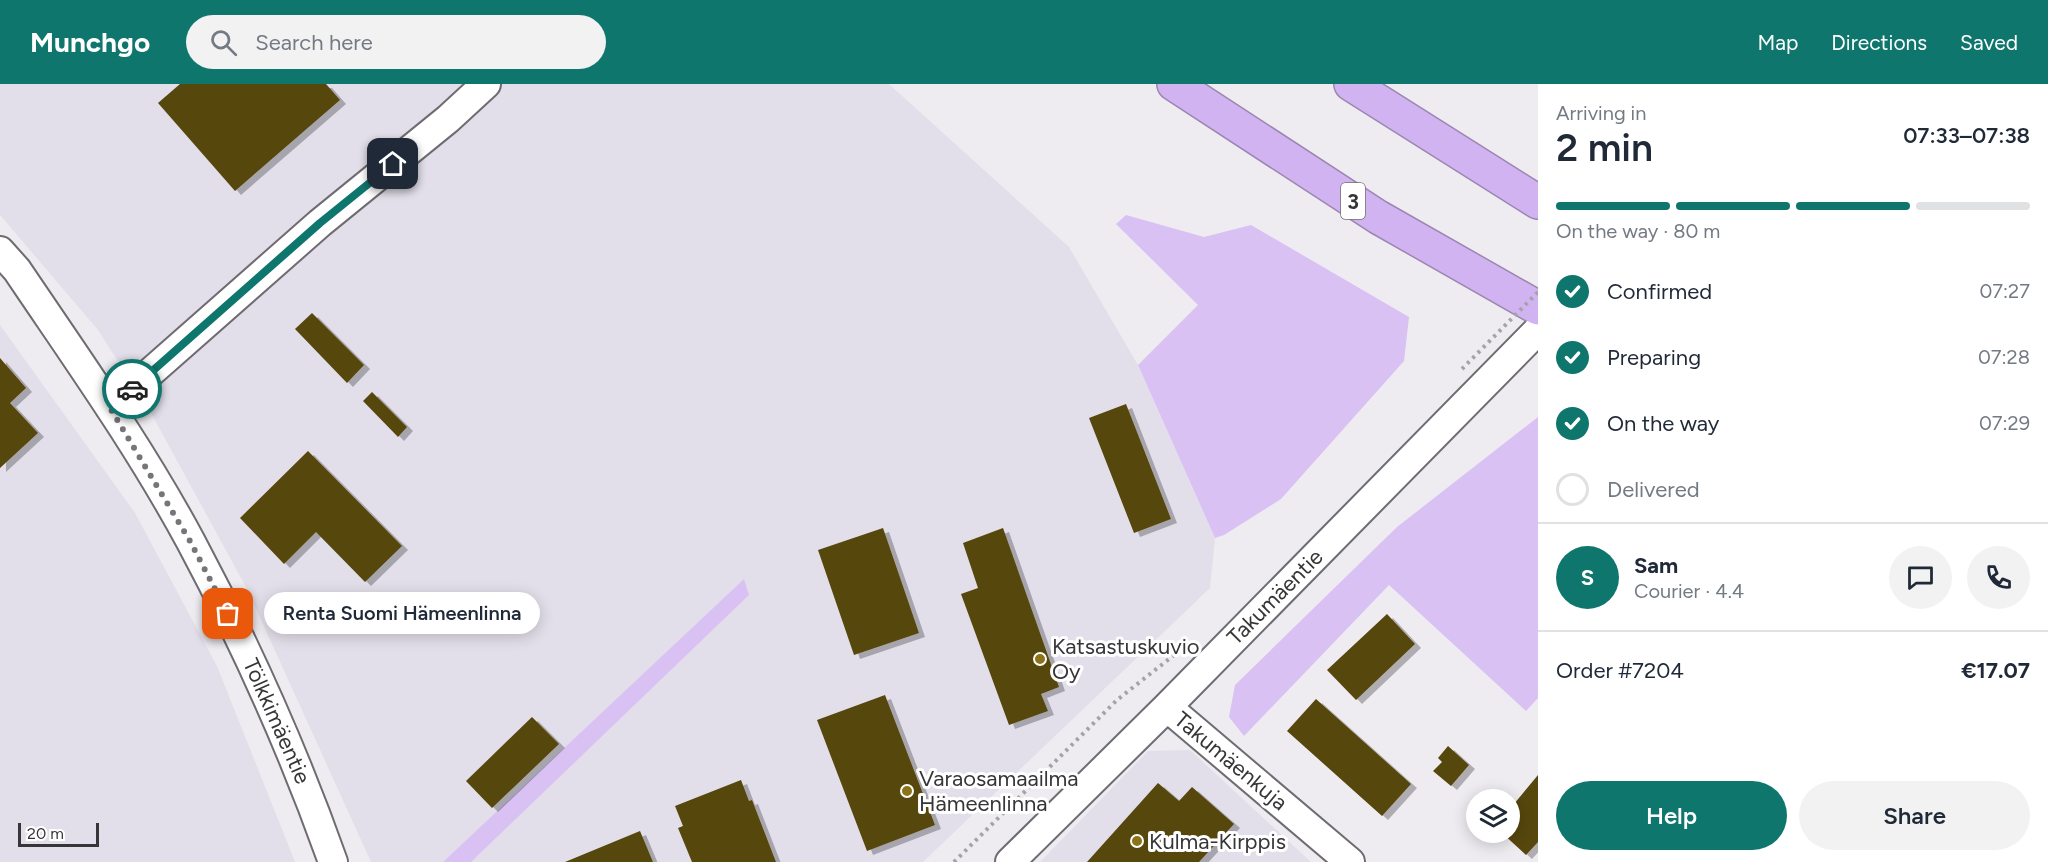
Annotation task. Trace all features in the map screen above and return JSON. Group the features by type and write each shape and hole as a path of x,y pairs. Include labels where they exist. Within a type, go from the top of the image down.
{"highway":[{"name":"3","path":"1174,84 1378,217 1538,308"},
{"path":"1351,84 1538,202"}],"street":[{"path":"110,408 320,223 448,119 486,84"},
{"name":"Tölkkimäentie","path":"0,251 17,270 110,408 190,541 246,651 311,799 333,862"},
{"name":"Takumäentie","path":"1010,862 1167,707 1472,378 1538,330"},
{"name":"Takumäenkuja","path":"1167,707 1350,862"}],"path":[{"path":"1454,377 1472,378 1538,292"},
{"path":"954,862 1117,700 1189,643"}],"shaded area":[{"path":"0,84 889,84 1069,247 1138,365 1215,538 1210,588 923,862 371,862 247,589 151,413 98,330 0,215"},
{"path":"1126,215 1204,237 1251,225 1409,317 1404,361 1281,499 1224,535 1215,538 1138,365 1198,305 1116,224"},
{"path":"0,325 135,513 217,666 295,862 0,862"},
{"path":"1538,417 1538,698 1526,711 1389,585 1244,736 1229,717 1235,685 1397,527"},
{"path":"744,579 749,595 471,862 443,862"},
{"path":"1190,750 1311,862 1040,862 1148,751"}],"building":[{"path":"180,84 326,84 340,100 235,191 158,103"},
{"path":"312,313 364,365 347,383 295,329"},
{"path":"0,358 26,388 10,403 38,433 0,468"},
{"path":"372,392 407,427 398,437 363,401"},
{"path":"1126,404 1171,519 1134,533 1089,418"},
{"path":"308,451 402,546 365,582 316,532 284,564 240,518"},
{"path":"883,528 919,633 854,655 818,550"},
{"path":"1003,528 1059,687 1041,694 1048,711 1009,725 961,594 978,588 963,543"},
{"path":"1387,614 1415,644 1356,700 1327,670"},
{"path":"885,695 935,825 867,851 817,720"},
{"path":"1316,699 1411,784 1382,816 1287,731"},
{"path":"532,717 559,744 492,808 466,781"},
{"path":"1448,746 1469,765 1451,786 1433,771 1442,762 1438,758"},
{"path":"1538,775 1538,842 1526,855 1513,843 1520,843 1520,797"},
{"path":"741,780 749,801 752,800 776,862 692,862 678,828 683,826 675,806"},
{"path":"1158,783 1179,801 1192,787 1234,824 1199,862 1087,862"},
{"path":"640,831 653,862 565,862"}],"way so far":[{"path":"132,389 110,408 190,541 228,614"}],"place":[{"name":"Renta Suomi Hämeenlinna","path":"228,614"},
{"name":"Katsastuskuvio Oy","path":"1040,659"},
{"name":"Varaosamaailma Hämeenlinna","path":"907,791"},
{"name":"Kulma-Kirppis","path":"1137,841"}],"route":[{"path":"132,389 320,223 393,164"}]}
